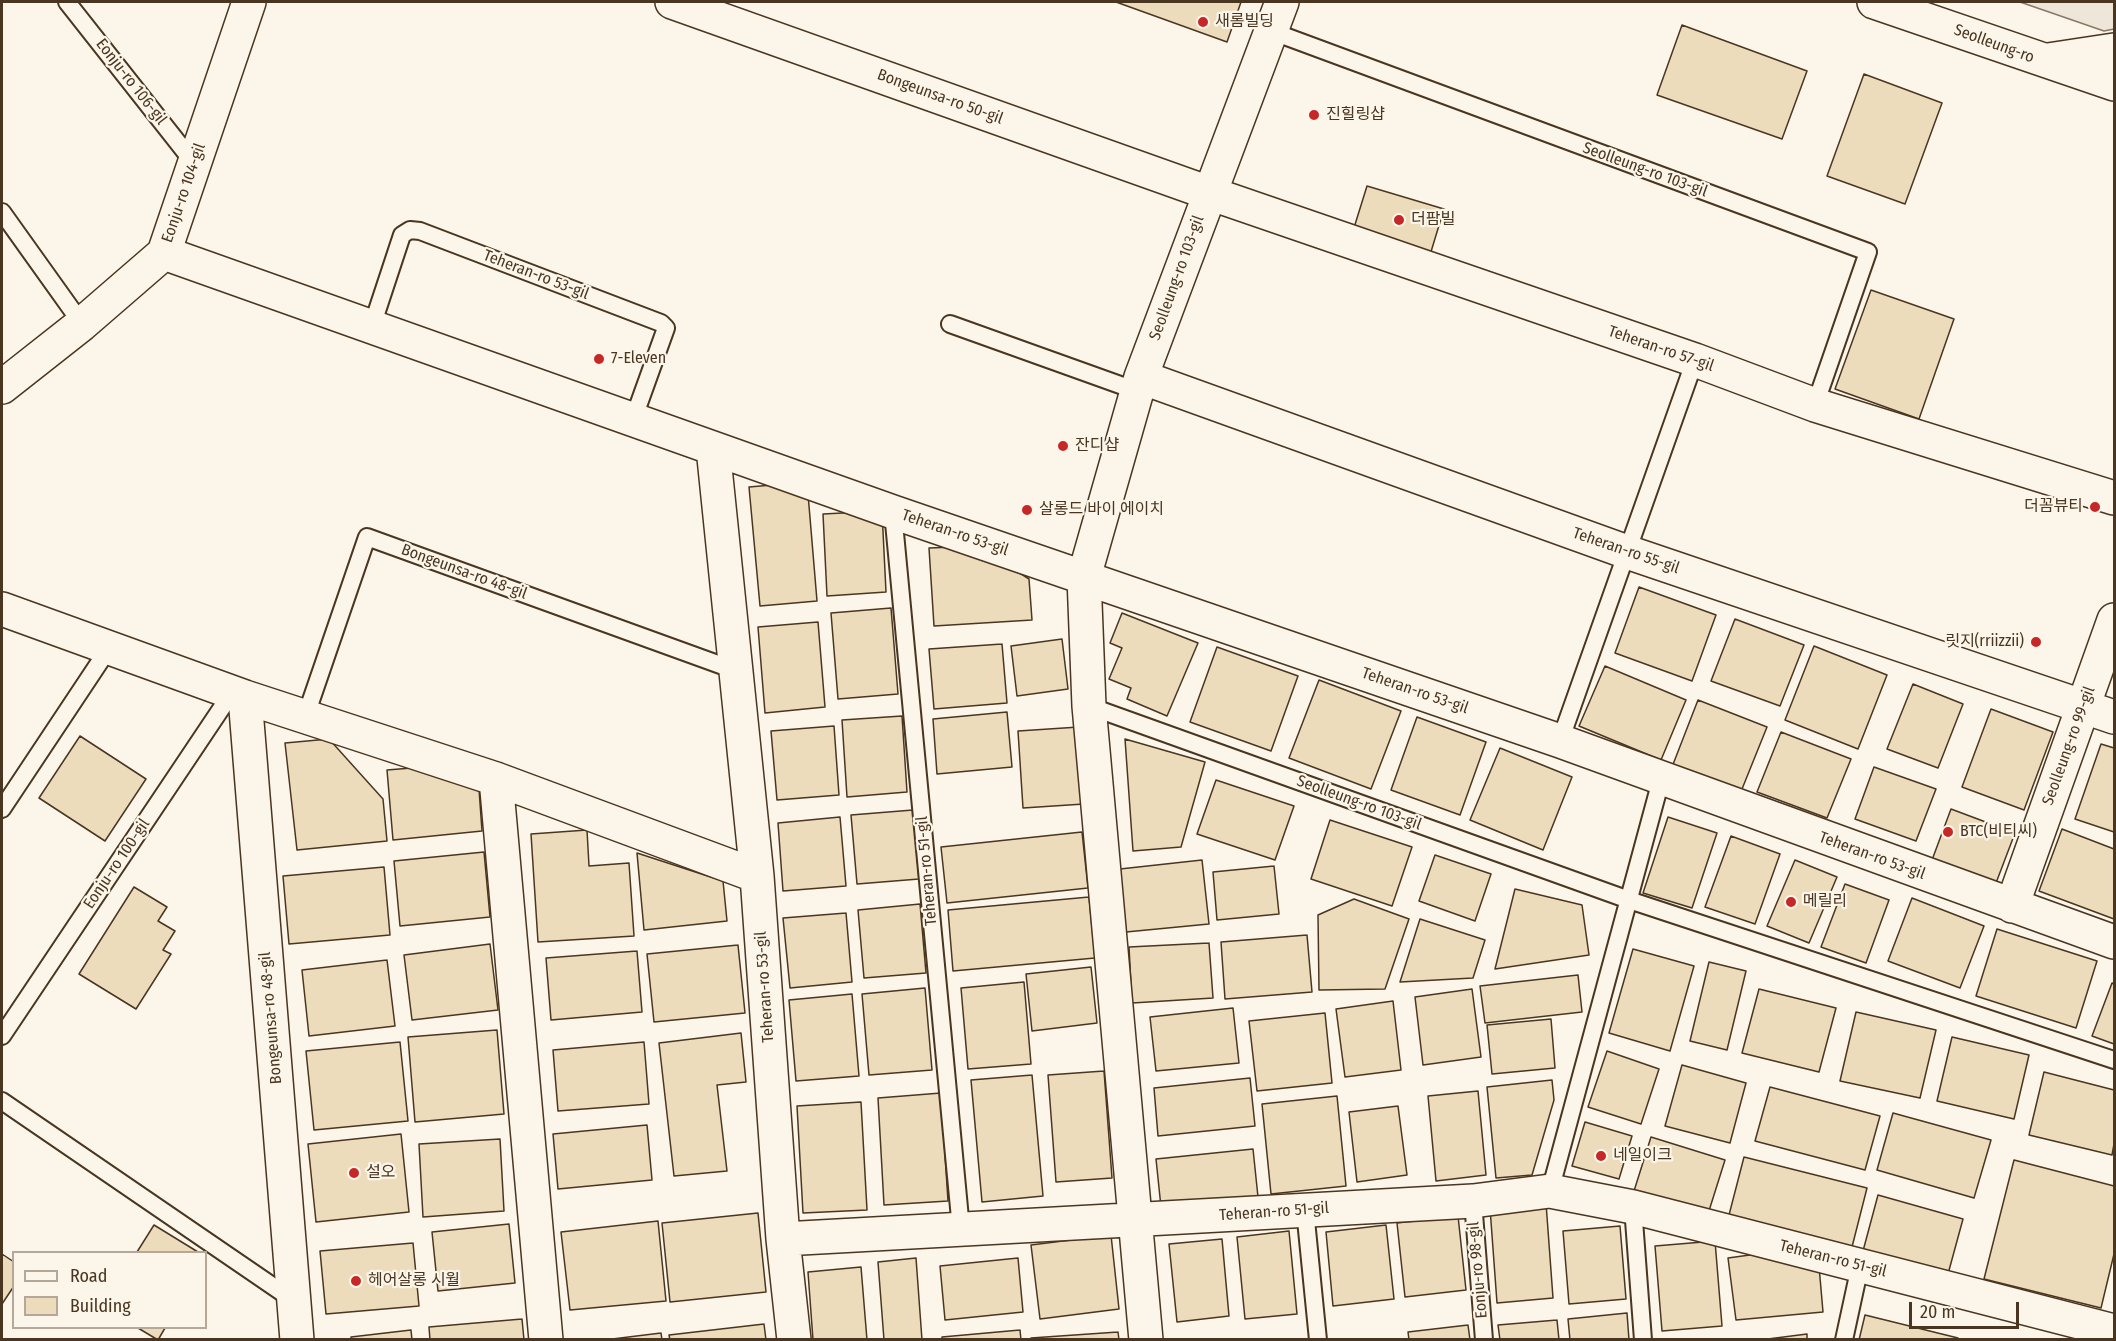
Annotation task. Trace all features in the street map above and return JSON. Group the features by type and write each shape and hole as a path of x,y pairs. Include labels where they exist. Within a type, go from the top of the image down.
{"street":[{"name":"Eonju-ro 104-gil","path":"2,387 82,324 164,253 249,2"},
{"name":"Bongeunsa-ro 50-gil","path":"672,2 1209,193"},
{"name":"Seolleung-ro","path":"1874,2 2115,84"},
{"name":"Seolleung-ro 103-gil","path":"1146,1340 1089,706 1084,577 1139,384 1276,16"},
{"path":"2043,61 2115,50"},
{"name":"Teheran-ro 57-gil","path":"1209,193 1695,360 1815,405 2115,498"},
{"name":"Teheran-ro 53-gil","path":"164,253 893,512 1560,741 1661,780 2115,942"},
{"name":"Teheran-ro 55-gil","path":"1139,384 2115,717"},
{"name":"Teheran-ro 53-gil","path":"712,448 757,876 783,1239 794,1340"},
{"path":"2,609 239,694 496,779 757,876"},
{"name":"Seolleung-ro 99-gil","path":"2012,906 2115,620"},
{"name":"Bongeunsa-ro 48-gil","path":"239,694 297,1340"},
{"path":"496,779 546,1340"},
{"name":"Teheran-ro 51-gil","path":"783,1239 1473,1201 1550,1191 1633,1208 2115,1331"}],"lane":[{"name":"Eonju-ro 106-gil","path":"67,2 194,163"},
{"name":"Seolleung-ro 103-gil","path":"1276,16 1868,252 1815,405"},
{"path":"2,213 82,324"},
{"name":"Teheran-ro 53-gil","path":"372,326 402,235 410,230 420,231 662,323 666,328 633,420"},
{"path":"950,324 1139,384"},
{"path":"1560,741 1695,360"},
{"name":"Teheran-ro 51-gil","path":"893,512 961,1229"},
{"name":"Bongeunsa-ro 48-gil","path":"306,715 368,537 737,671"},
{"path":"2,809 110,648"},
{"name":"Eonju-ro 100-gil","path":"2,1036 239,694"},
{"name":"Seolleung-ro 103-gil","path":"1089,706 1629,900"},
{"path":"1550,1191 1661,780"},
{"path":"1629,900 2115,1060"},
{"path":"2,1101 293,1300"},
{"name":"Eonju-ro 98-gil","path":"1473,1201 1484,1340"},
{"path":"1633,1208 1643,1340"},
{"path":"1305,1210 1318,1340"},
{"path":"1844,1340 1860,1266"}],"shaded area":[{"path":"2020,2 2114,2 2114,29 2104,31"}],"building":[{"name":"새롬빌딩","path":"1116,2 1241,2 1227,42"},
{"path":"1682,25 1807,71 1782,139 1657,95"},
{"path":"1864,74 1942,103 1905,204 1827,176"},
{"name":"더팜빌","path":"1367,186 1444,209 1430,255 1353,231"},
{"path":"1871,290 1954,319 1919,419 1835,389"},
{"path":"807,482 817,601 760,606 749,487"},
{"path":"882,511 886,592 827,596 823,514"},
{"path":"978,546 1029,579 1032,620 934,626 929,548"},
{"path":"1639,587 1716,615 1692,681 1615,653"},
{"path":"891,608 898,694 838,699 831,613"},
{"path":"1122,613 1198,643 1167,716 1127,699 1131,688 1109,679 1122,648 1110,643"},
{"path":"1735,619 1804,645 1780,706 1711,681"},
{"path":"818,622 825,707 765,713 758,627"},
{"path":"1062,639 1068,689 1017,696 1011,646"},
{"path":"1002,644 1007,703 934,709 929,649"},
{"path":"1814,646 1887,675 1858,749 1785,720"},
{"path":"1217,647 1298,676 1271,751 1190,722"},
{"path":"1605,666 1686,700 1661,760 1579,726"},
{"path":"1319,680 1401,711 1371,789 1289,758"},
{"path":"1913,684 1963,704 1938,768 1887,749"},
{"path":"1698,700 1767,727 1740,794 1672,767"},
{"path":"1991,709 2053,732 2024,810 1962,787"},
{"path":"1007,712 1012,767 937,774 933,719"},
{"path":"902,716 907,792 847,797 842,720"},
{"path":"1417,717 1486,742 1460,815 1391,790"},
{"path":"834,726 839,795 777,800 771,731"},
{"path":"1079,727 1084,804 1023,808 1018,731"},
{"path":"1781,732 1851,759 1827,818 1757,792"},
{"path":"80,736 146,779 105,841 39,798"},
{"path":"329,739 383,799 387,841 297,850 285,743"},
{"path":"1125,739 1205,762 1181,847 1133,851"},
{"path":"2101,744 2114,748 2114,832 2075,819"},
{"path":"1500,748 1572,777 1543,850 1470,820"},
{"path":"436,766 479,789 482,831 393,840 387,770"},
{"path":"1874,767 1936,789 1916,841 1855,819"},
{"path":"1216,780 1294,806 1275,860 1197,834"},
{"path":"1951,809 2015,833 1996,883 1932,860"},
{"path":"913,810 919,879 857,884 851,815"},
{"path":"840,817 846,886 783,891 778,823"},
{"path":"1668,817 1717,833 1692,908 1643,893"},
{"path":"1330,820 1412,847 1392,906 1311,879"},
{"path":"2062,829 2114,849 2114,919 2039,891"},
{"path":"587,830 589,866 629,863 634,936 538,942 531,834"},
{"path":"1082,832 1088,888 947,903 941,847"},
{"path":"1731,836 1780,854 1755,924 1705,907"},
{"path":"484,852 490,917 400,926 394,861"},
{"path":"637,853 723,881 727,921 644,930"},
{"path":"1435,855 1491,874 1475,921 1419,901"},
{"path":"1202,860 1209,924 1126,932 1120,869"},
{"path":"1795,860 1837,877 1809,943 1767,926"},
{"path":"1274,866 1279,914 1217,920 1213,872"},
{"path":"384,867 390,935 289,944 283,876"},
{"path":"1845,884 1889,900 1866,963 1821,947"},
{"path":"134,887 167,907 158,921 175,931 163,950 171,954 136,1009 79,974"},
{"path":"1515,889 1582,905 1589,955 1495,969"},
{"path":"1089,897 1095,958 953,971 948,910"},
{"path":"1912,898 1984,926 1960,988 1888,961"},
{"path":"1354,899 1409,919 1385,989 1319,990 1318,915"},
{"path":"920,904 926,973 864,978 858,910"},
{"path":"846,913 852,982 790,988 783,918"},
{"path":"1420,919 1485,940 1473,978 1400,982"},
{"path":"1997,929 2097,961 2076,1028 1976,996"},
{"path":"1307,935 1312,992 1225,999 1221,942"},
{"path":"1209,943 1213,998 1132,1003 1129,947"},
{"path":"490,944 498,1010 412,1020 404,955"},
{"path":"738,945 745,1013 654,1022 647,954"},
{"path":"1633,949 1694,966 1670,1051 1609,1033"},
{"path":"637,951 642,1012 551,1020 546,958"},
{"path":"387,960 395,1026 309,1036 302,970"},
{"path":"1709,962 1746,971 1727,1050 1690,1041"},
{"path":"1091,967 1097,1023 1032,1031 1026,974"},
{"path":"1578,975 1582,1012 1485,1023 1480,986"},
{"path":"1024,982 1031,1064 968,1069 961,988"},
{"path":"2112,983 2114,984 2114,1044 2092,1036"},
{"path":"925,988 932,1070 869,1075 862,994"},
{"path":"1472,989 1481,1057 1423,1065 1415,997"},
{"path":"1759,989 1836,1008 1819,1072 1742,1053"},
{"path":"852,994 859,1076 796,1081 789,1000"},
{"path":"1393,1001 1401,1070 1345,1077 1336,1009"},
{"path":"1233,1008 1239,1063 1156,1071 1150,1017"},
{"path":"1856,1012 1936,1030 1920,1098 1840,1081"},
{"path":"1325,1013 1332,1083 1257,1091 1249,1021"},
{"path":"1551,1019 1555,1068 1492,1074 1487,1025"},
{"path":"497,1030 504,1114 415,1122 408,1037"},
{"path":"741,1033 746,1082 717,1085 727,1171 674,1176 659,1043"},
{"path":"1952,1037 2029,1055 2014,1119 1937,1101"},
{"path":"400,1042 408,1121 314,1130 306,1051"},
{"path":"644,1042 649,1104 558,1111 553,1050"},
{"path":"1607,1051 1659,1069 1641,1124 1588,1107"},
{"path":"1682,1065 1746,1083 1730,1143 1665,1126"},
{"path":"1104,1071 1112,1178 1056,1182 1048,1075"},
{"path":"2044,1072 2114,1090 2112,1155 2029,1135"},
{"path":"1032,1075 1043,1196 982,1202 971,1080"},
{"path":"1250,1078 1255,1126 1158,1136 1154,1088"},
{"path":"1552,1080 1554,1100 1532,1175 1496,1178 1487,1087"},
{"path":"1770,1087 1880,1116 1865,1170 1755,1141"},
{"path":"1478,1091 1486,1175 1436,1181 1428,1096"},
{"path":"941,1093 948,1201 884,1205 878,1098"},
{"path":"1337,1096 1346,1186 1271,1194 1262,1104"},
{"path":"861,1102 867,1210 803,1213 797,1106"},
{"path":"1398,1106 1407,1175 1357,1182 1349,1112"},
{"path":"1893,1113 1991,1140 1974,1198 1877,1170"},
{"path":"1585,1122 1632,1136 1619,1179 1572,1166"},
{"path":"647,1125 652,1180 558,1189 553,1134"},
{"path":"401,1134 409,1212 316,1222 308,1144"},
{"path":"1651,1137 1725,1160 1708,1214 1634,1191"},
{"path":"500,1139 504,1211 423,1217 419,1144"},
{"path":"1253,1149 1258,1197 1161,1207 1156,1159"},
{"path":"1744,1157 1867,1188 1852,1247 1729,1215"},
{"path":"2014,1160 2114,1186 2114,1254 2101,1308 1984,1279"},
{"path":"1878,1195 1963,1219 1948,1274 1863,1251"},
{"path":"1546,1203 1553,1298 1497,1303 1490,1208"},
{"path":"758,1213 766,1292 670,1302 662,1223"},
{"path":"1458,1216 1466,1290 1405,1297 1397,1223"},
{"path":"658,1221 666,1301 570,1310 561,1232"},
{"path":"509,1224 515,1283 438,1291 432,1232"},
{"path":"154,1225 196,1251 138,1251"},
{"path":"1386,1225 1394,1299 1333,1306 1326,1232"},
{"path":"1620,1226 1626,1299 1569,1304 1563,1231"},
{"path":"1289,1231 1297,1314 1245,1319 1237,1237"},
{"path":"1111,1235 1119,1309 1040,1319 1031,1245"},
{"path":"1222,1239 1229,1316 1177,1322 1169,1244"},
{"path":"1715,1241 1722,1326 1662,1331 1655,1246"},
{"path":"413,1243 419,1306 326,1314 320,1251"},
{"path":"2,1254 12,1261 12,1289 2,1304"},
{"path":"1757,1254 1819,1266 1823,1312 1736,1320 1728,1258"},
{"path":"916,1258 922,1340 884,1340 878,1262"},
{"path":"1018,1258 1023,1312 945,1320 940,1266"},
{"path":"861,1267 867,1340 813,1340 808,1272"},
{"path":"1627,1313 1629,1340 1570,1340 1568,1319"},
{"path":"1865,1315 1958,1338 1957,1340 1859,1340"},
{"path":"522,1319 524,1340 430,1340 429,1327"},
{"path":"1557,1320 1559,1340 1500,1340 1498,1325"},
{"path":"764,1324 766,1340 670,1340 669,1335"},
{"path":"1468,1325 1470,1340 1409,1340 1408,1332"},
{"path":"140,1329 164,1329 158,1340"},
{"path":"411,1330 412,1340 351,1340 351,1337"},
{"path":"1020,1330 1021,1340 942,1340 942,1337"},
{"path":"1118,1332 1119,1340 1031,1340 1031,1338"},
{"path":"661,1333 662,1340 604,1340"},
{"path":"1807,1334 1807,1340 1760,1340"}],"place":[{"name":"새롬빌딩","path":"1203,22"},
{"name":"진힐링샵","path":"1314,115"},
{"name":"더팜빌","path":"1399,220"},
{"name":"7-Eleven","path":"599,359"},
{"name":"잔디샵","path":"1063,446"},
{"name":"더꼼뷰티","path":"2095,507"},
{"name":"살롱드 바이 에이치","path":"1027,510"},
{"name":"릿지(rriizzii)","path":"2036,642"},
{"name":"BTC(비티씨)","path":"1948,832"},
{"name":"메릴리","path":"1791,902"},
{"name":"네일이크","path":"1601,1156"},
{"name":"설오","path":"354,1173"},
{"name":"헤어살롱 시월","path":"356,1281"}]}
